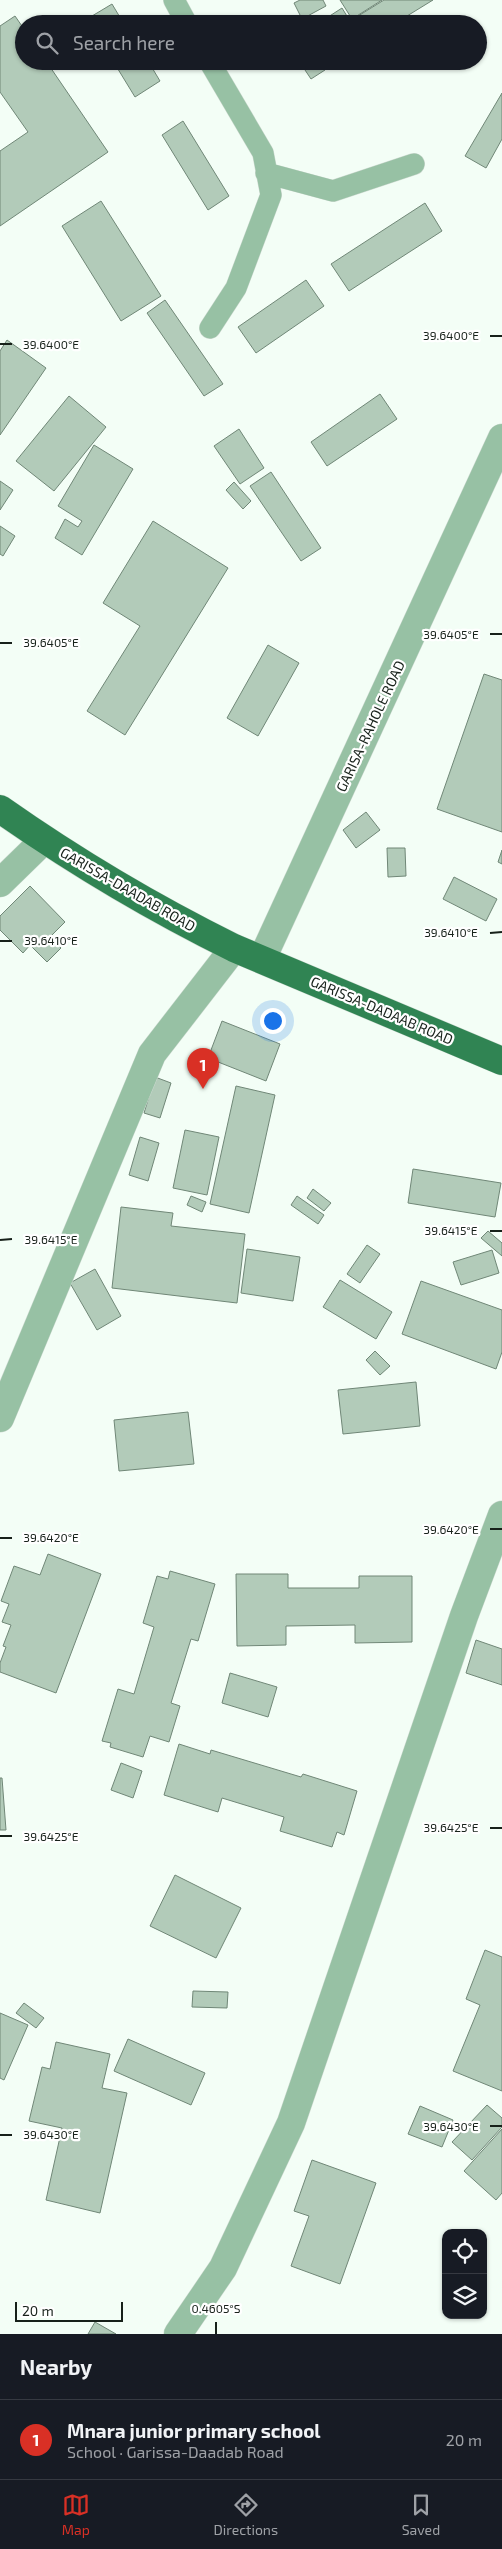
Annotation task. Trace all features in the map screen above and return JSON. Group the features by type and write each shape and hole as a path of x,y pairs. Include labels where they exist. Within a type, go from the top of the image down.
{"highway":[{"name":"GARISSA-DAADAB ROAD","path":"0,809 44,840 191,927 262,959"},
{"name":"GARISSA-DADAAB ROAD","path":"262,959 502,1061"}],"street":[{"name":"GARISA-RAHOLE ROAD","path":"262,959 502,438"},
{"path":"0,883 44,840"},
{"path":"0,1418 152,1054 234,948"},
{"path":"178,2334 223,2268 291,2122 464,1616 502,1515"}],"lane":[{"path":"174,0 182,15"},
{"path":"210,328 236,288 271,195 263,153 214,70"},
{"path":"266,173 333,191 414,164"}],"building":[{"path":"300,0 323,0 326,6 309,15 300,15 294,3"},
{"path":"340,0 382,0 358,15 349,15"},
{"path":"384,0 433,0 409,15 360,15"},
{"path":"112,4 119,15 94,15"},
{"path":"342,8 346,15 331,15"},
{"path":"15,16 15,70 52,70 108,152 0,226 0,151 28,132 0,92 0,26"},
{"path":"118,70 153,70 160,81 135,97"},
{"path":"305,70 325,70 311,79"},
{"path":"502,93 502,139 486,168 465,156"},
{"path":"183,121 229,196 208,210 162,135"},
{"path":"101,201 161,296 121,321 62,226"},
{"path":"425,203 442,231 349,291 331,264"},
{"path":"306,280 324,306 256,353 238,327"},
{"path":"165,300 223,384 204,396 147,313"},
{"path":"7,340 46,368 0,435 0,351"},
{"path":"380,394 397,419 327,466 311,442"},
{"path":"69,396 106,427 54,491 16,461"},
{"path":"239,429 264,468 240,484 214,446"},
{"path":"94,445 133,469 82,555 55,538 65,519 78,527 82,521 58,506"},
{"path":"271,472 321,548 301,561 250,486"},
{"path":"0,481 13,490 0,510"},
{"path":"234,482 251,501 243,509 226,490"},
{"path":"153,521 228,568 125,735 87,711 140,626 103,603"},
{"path":"0,526 15,536 3,556 0,554"},
{"path":"268,645 299,663 258,736 227,718"},
{"path":"484,674 502,680 502,832 437,809"},
{"path":"366,812 380,830 356,848 343,830"},
{"path":"387,848 405,848 406,876 388,877"},
{"path":"502,850 502,864 498,862"},
{"path":"454,877 497,899 486,921 443,899"},
{"path":"30,886 65,922 50,937 61,948 47,962 30,945 23,953 0,930 0,916"},
{"path":"222,1021 280,1044 266,1081 208,1058"},
{"path":"155,1077 171,1083 160,1118 144,1113"},
{"path":"236,1086 275,1095 249,1213 210,1204"},
{"path":"185,1130 219,1137 207,1195 173,1188"},
{"path":"140,1137 159,1143 148,1181 129,1175"},
{"path":"413,1169 501,1183 495,1217 408,1203"},
{"path":"313,1189 331,1203 324,1211 307,1198"},
{"path":"191,1196 206,1202 202,1212 187,1205"},
{"path":"297,1196 324,1215 318,1224 291,1205"},
{"path":"121,1207 173,1213 171,1226 245,1234 237,1303 112,1288"},
{"path":"488,1231 502,1243 502,1256 481,1238"},
{"path":"367,1245 380,1254 360,1283 347,1274"},
{"path":"247,1249 300,1257 293,1301 241,1293"},
{"path":"492,1250 499,1273 461,1285 453,1262"},
{"path":"95,1269 121,1316 97,1330 70,1283"},
{"path":"340,1280 392,1312 376,1339 323,1307"},
{"path":"421,1281 502,1310 502,1352 496,1369 402,1334"},
{"path":"375,1351 390,1366 380,1375 366,1360"},
{"path":"416,1382 420,1426 343,1434 338,1390"},
{"path":"188,1412 194,1464 119,1471 114,1420"},
{"path":"48,1554 101,1574 56,1693 0,1672 0,1663 6,1647 3,1646 11,1625 2,1622 9,1604 1,1601 14,1566 40,1575"},
{"path":"170,1571 215,1584 198,1641 191,1639 171,1703 180,1706 169,1742 150,1736 143,1757 110,1747 111,1743 102,1741 118,1689 134,1694 154,1627 143,1623 157,1576 168,1579"},
{"path":"236,1574 288,1574 288,1588 359,1588 359,1576 412,1576 412,1642 355,1643 355,1625 286,1626 286,1645 237,1646"},
{"path":"476,1640 502,1649 502,1685 466,1673"},
{"path":"230,1673 277,1687 268,1717 222,1703"},
{"path":"179,1744 210,1754 211,1750 301,1777 303,1774 357,1791 344,1835 337,1832 332,1847 280,1831 284,1817 222,1798 218,1812 164,1795"},
{"path":"121,1763 142,1771 133,1798 111,1790"},
{"path":"0,1778 2,1778 6,1830 0,1830"},
{"path":"175,1875 241,1908 216,1958 150,1926"},
{"path":"485,1950 502,1957 502,2091 453,2071 480,2005 466,1999"},
{"path":"193,1991 228,1992 227,2008 192,2007"},
{"path":"24,2003 44,2018 36,2028 16,2013"},
{"path":"0,2013 28,2025 4,2080 0,2078"},
{"path":"128,2039 205,2073 191,2105 114,2071"},
{"path":"56,2042 110,2054 102,2088 127,2093 100,2213 46,2200 62,2128 29,2121 42,2067 50,2069"},
{"path":"487,2105 502,2118 502,2127 472,2160 452,2142"},
{"path":"420,2106 453,2120 442,2147 408,2134"},
{"path":"502,2129 502,2193 496,2200 464,2171"},
{"path":"312,2160 376,2183 340,2284 291,2266 309,2216 294,2211"},
{"path":"95,2322 116,2334 88,2334"}],"place":[{"name":"Mnara junior primary school","path":"203,1089"}]}
